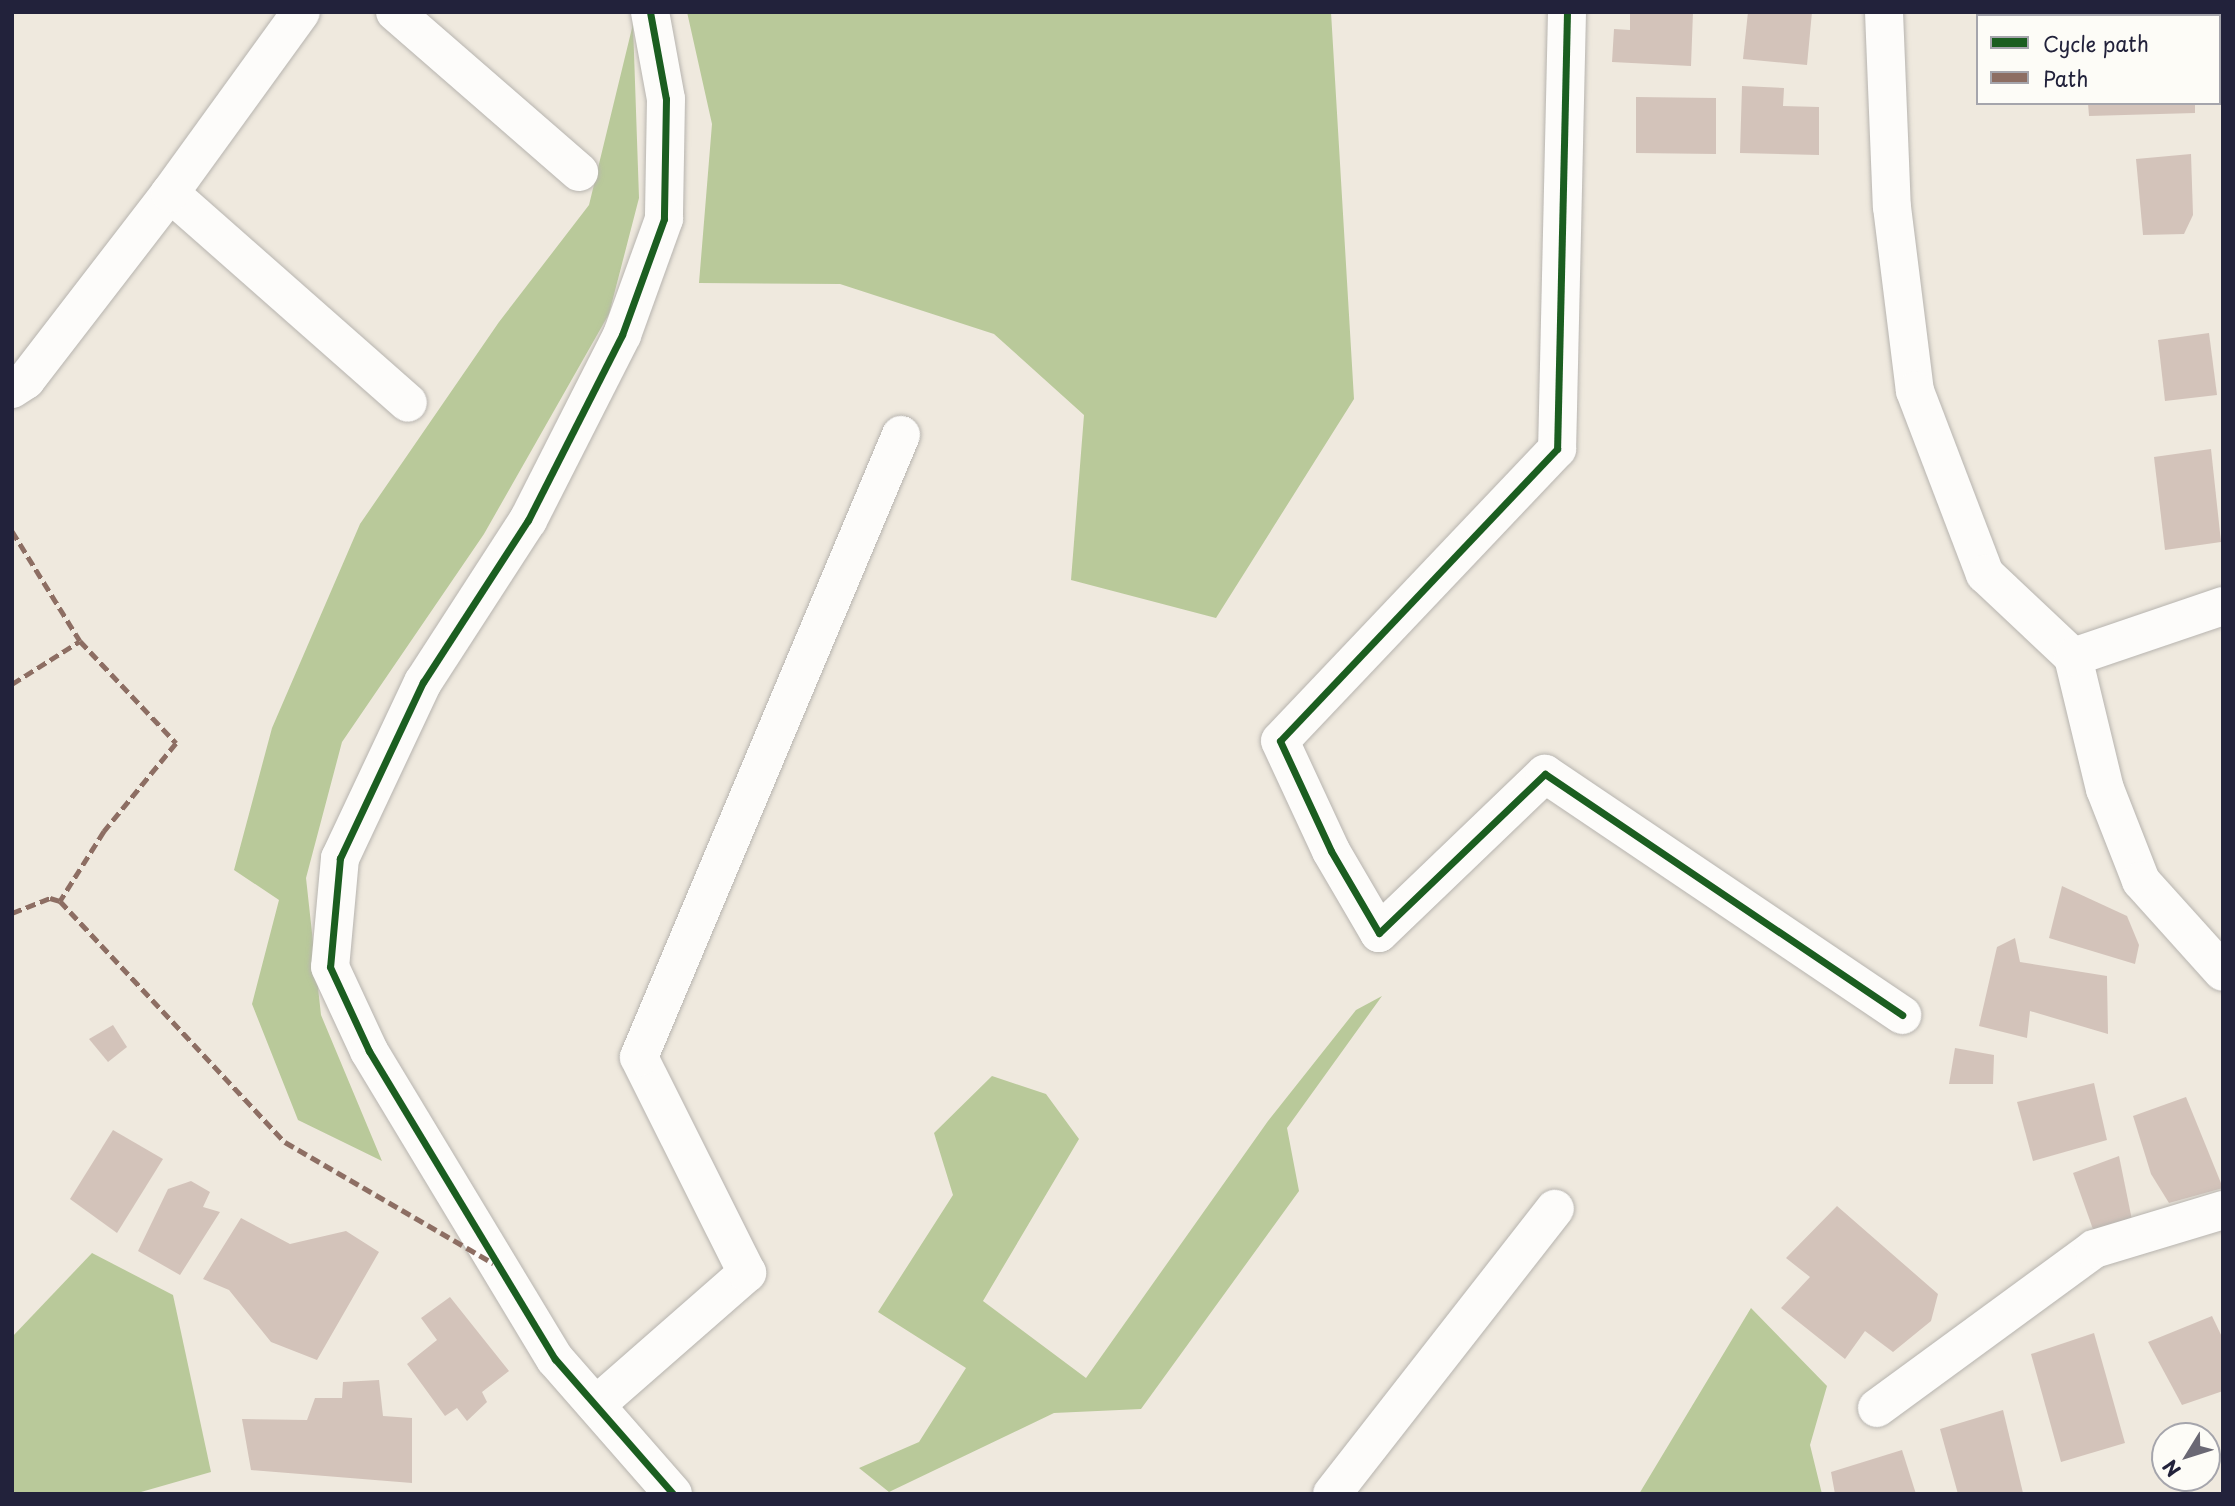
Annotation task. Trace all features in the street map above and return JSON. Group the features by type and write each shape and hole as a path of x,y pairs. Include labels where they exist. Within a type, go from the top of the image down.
{"street":[{"path":"395,12 579,172"},
{"path":"650,12 666,99 664,219 622,335 528,520 424,682 340,858 330,967 369,1051 555,1359 673,1494"},
{"path":"1567,12 1557,449 1280,741 1331,851 1379,933 1545,774 1902,1015"},
{"path":"1884,12 1892,207 1914,391 1985,574 2073,657 2105,789 2141,881 2223,972"},
{"path":"12,389 26,380 170,193 288,17"},
{"path":"170,193 408,403"},
{"path":"596,1405 747,1273 639,1057 901,435"},
{"path":"2073,657 2172,620 2223,606"},
{"path":"1332,1494 1555,1209"},
{"path":"1877,1408 2094,1249 2223,1210"}],"green space":[{"path":"687,12 1331,12 1354,399 1216,618 1071,580 1084,415 994,334 840,284 699,283 712,124"},
{"path":"633,24 639,198 609,314 484,534 342,742 306,878 321,1015 382,1161 298,1120 252,1004 279,900 234,870 272,728 360,524 499,322 589,205"},
{"path":"1382,996 1287,1128 1299,1191 1141,1409 1054,1413 889,1492 859,1468 919,1442 966,1368 878,1312 953,1195 934,1133 992,1076 1046,1094 1079,1139 983,1301 1086,1378 1268,1121 1356,1010"},
{"path":"92,1253 173,1295 211,1472 134,1494 12,1494 12,1337"},
{"path":"1751,1308 1827,1386 1810,1445 1822,1494 1639,1494"}],"building":[{"path":"1630,12 1693,12 1691,66 1612,62 1614,29 1630,30"},
{"path":"1748,12 1812,12 1807,65 1743,59"},
{"path":"2085,12 2133,12 2133,14"},
{"path":"1742,86 1784,88 1783,106 1819,107 1819,155 1740,153"},
{"path":"1636,97 1716,98 1716,154 1636,153"},
{"path":"2088,105 2195,105 2195,113 2089,116"},
{"path":"2191,154 2193,215 2184,234 2143,235 2136,159"},
{"path":"2209,333 2217,395 2165,401 2158,340"},
{"path":"2211,449 2221,542 2165,550 2154,457"},
{"path":"2062,886 2127,916 2139,945 2135,964 2049,938"},
{"path":"2015,938 2020,962 2107,976 2108,1034 2030,1011 2027,1038 1979,1026 1997,947"},
{"path":"113,1025 127,1047 108,1062 89,1039"},
{"path":"1955,1048 1994,1055 1993,1084 1949,1084"},
{"path":"2094,1083 2107,1140 2033,1161 2017,1102"},
{"path":"2186,1097 2223,1188 2169,1203 2151,1174 2133,1116"},
{"path":"113,1130 163,1159 117,1233 70,1199"},
{"path":"2119,1156 2132,1220 2094,1232 2073,1173"},
{"path":"191,1181 210,1192 203,1207 220,1212 180,1275 138,1251 168,1189"},
{"path":"1837,1206 1938,1294 1931,1321 1893,1352 1865,1331 1845,1359 1781,1308 1810,1277 1786,1258"},
{"path":"241,1218 290,1244 346,1231 379,1252 317,1360 271,1342 229,1290 203,1279"},
{"path":"450,1297 509,1371 482,1392 487,1402 467,1421 457,1408 445,1416 407,1364 437,1340 421,1318"},
{"path":"2212,1316 2223,1339 2223,1391 2182,1405 2148,1342"},
{"path":"2094,1333 2125,1443 2061,1462 2031,1354"},
{"path":"379,1380 383,1416 412,1418 412,1483 251,1470 242,1419 307,1420 315,1398 342,1398 343,1382"},
{"path":"2003,1410 2023,1493 1958,1494 1940,1429"},
{"path":"1902,1450 1916,1494 1835,1494 1831,1472"}],"marked path":[{"path":"12,531 80,641 176,743 104,831 60,901"},
{"path":"12,684 80,641"},
{"path":"12,913 50,898 60,901 285,1142 493,1263"}],"cycle path":[{"path":"650,12 666,99 664,219 622,335 528,520 423,682 340,858 330,967 369,1051 555,1359 673,1494"},
{"path":"1567,12 1557,449 1280,741 1331,851 1379,933 1545,774 1902,1015"}]}
